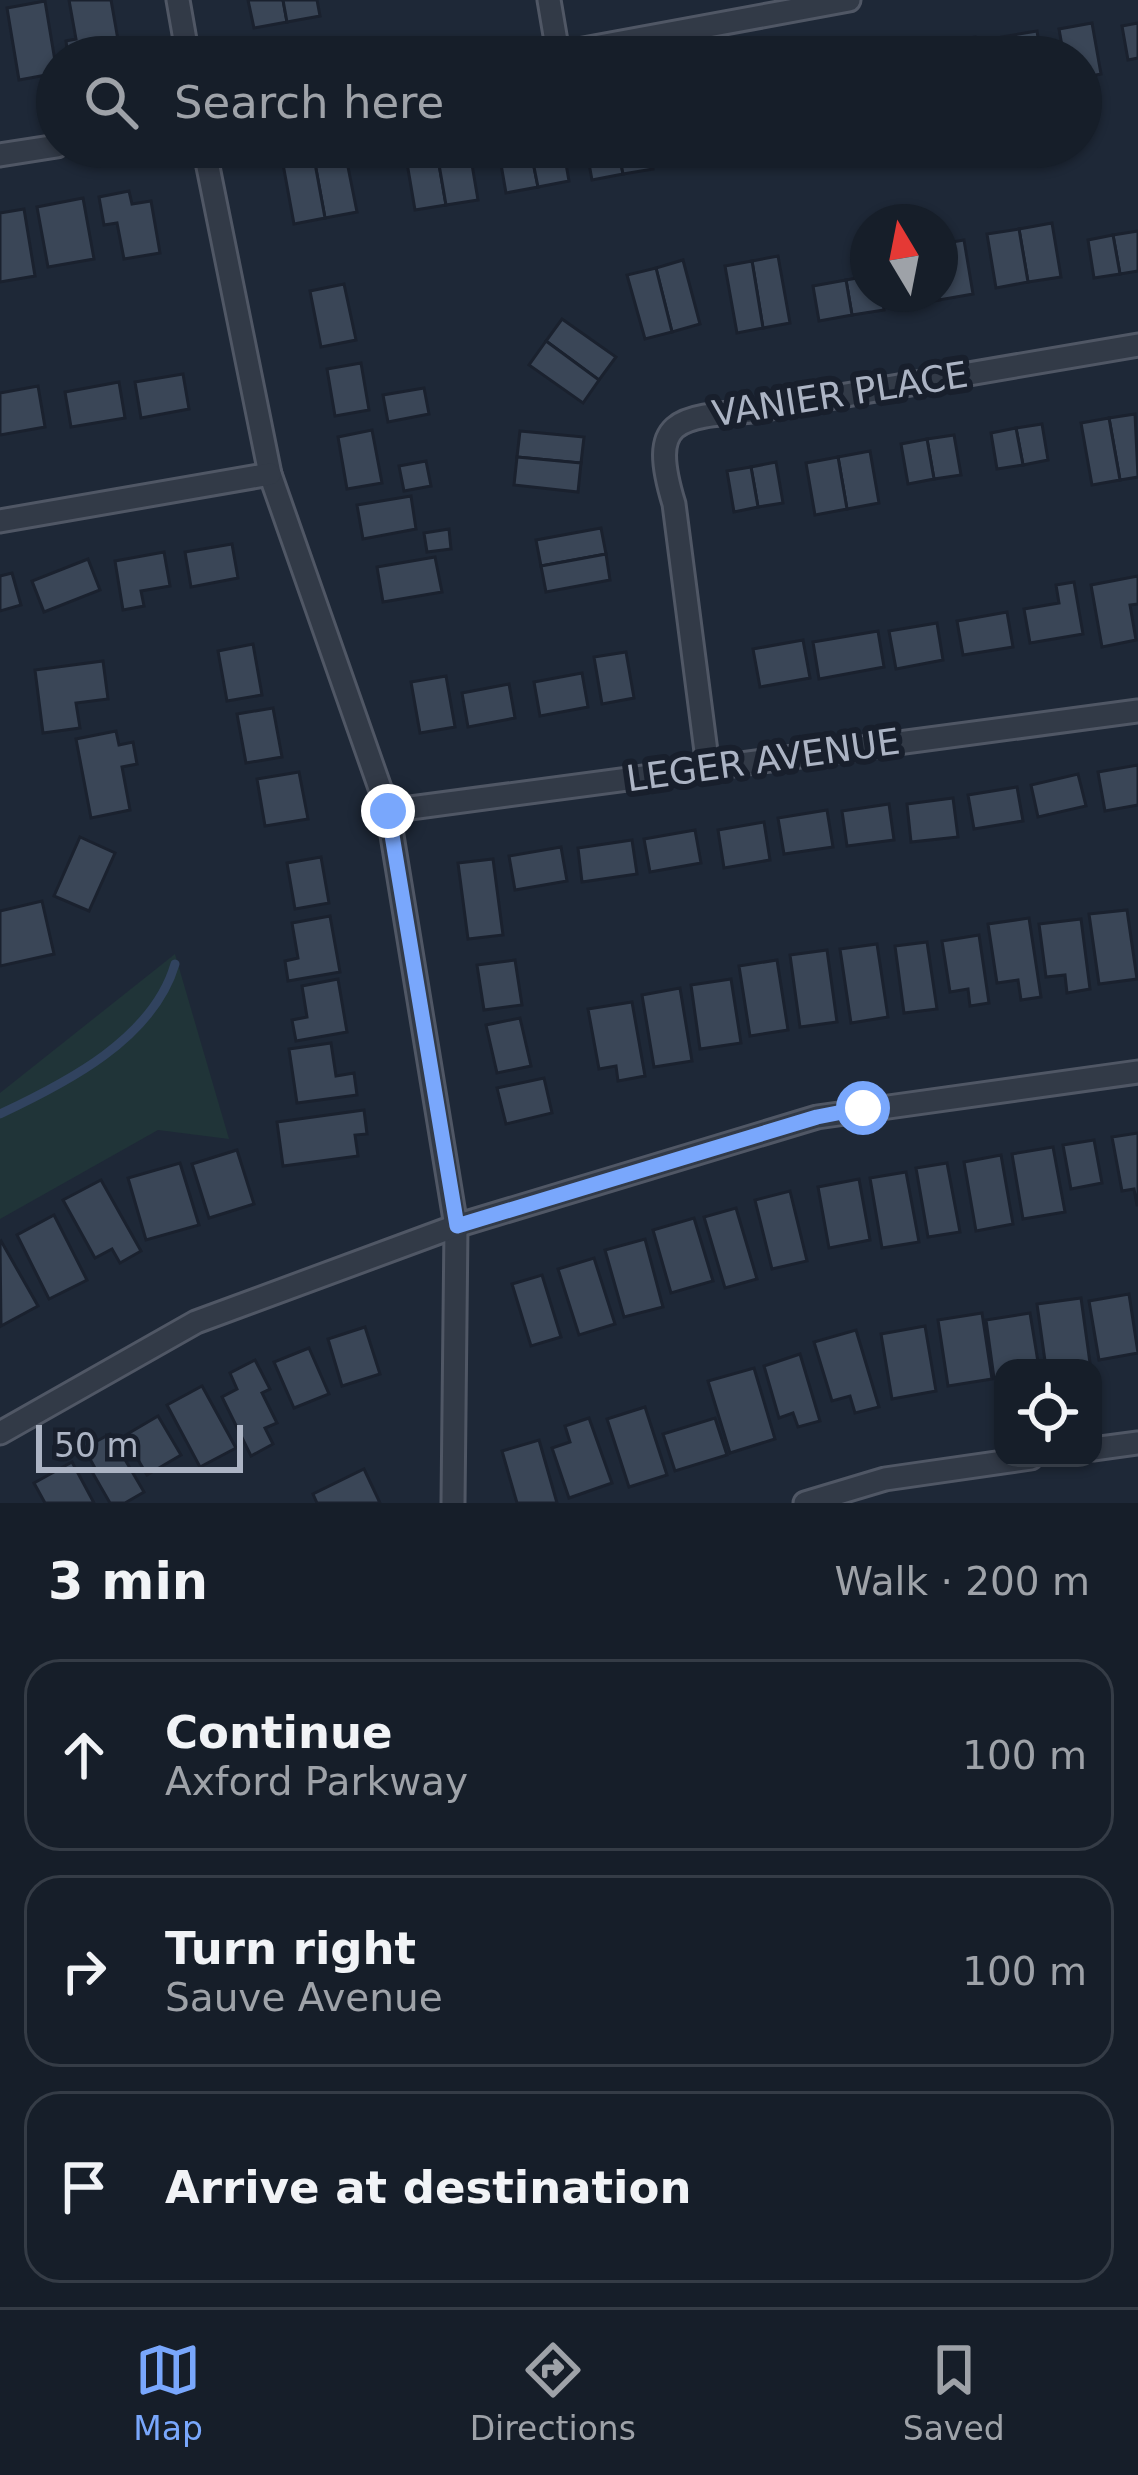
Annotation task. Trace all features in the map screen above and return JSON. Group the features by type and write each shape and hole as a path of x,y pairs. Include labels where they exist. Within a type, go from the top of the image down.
{"street":[{"path":"178,0 184,36"},
{"path":"549,0 549,36"},
{"path":"653,36 849,0"},
{"path":"0,155 36,149"},
{"path":"208,168 270,475 388,811 457,1226 453,1503"},
{"name":"VANIER PLACE","path":"708,767 674,504 663,468 662,448 670,431 688,419 710,414 753,411 1138,345"},
{"path":"0,521 270,475"},
{"name":"LEGER AVENUE","path":"388,811 1138,711"},
{"path":"0,1433 196,1322 457,1226 817,1117 1138,1072"},
{"path":"1102,1448 1138,1443"},
{"path":"805,1503 885,1479 994,1463"}],"green space":[{"path":"175,954 229,1139 158,1130 0,1219 0,1093"}],"building":[{"path":"69,0 111,0 117,36 75,36"},
{"path":"248,0 283,0 287,22 254,28"},
{"path":"283,0 317,0 320,16 287,22"},
{"path":"45,1 51,36 36,36 36,77 19,80 7,8"},
{"path":"1092,23 1094,36 1060,36 1059,29"},
{"path":"1138,23 1138,58 1128,60 1122,26"},
{"path":"284,168 316,168 325,218 294,224"},
{"path":"316,168 348,168 357,212 325,218"},
{"path":"408,168 440,168 446,205 415,210"},
{"path":"440,168 473,168 478,200 446,205"},
{"path":"502,168 534,168 538,187 506,193"},
{"path":"534,168 567,168 569,181 538,187"},
{"path":"590,168 622,168 623,174 592,180"},
{"path":"622,168 653,168 653,169 623,174"},
{"path":"129,191 132,204 151,201 160,253 124,259 117,223 104,225 99,197"},
{"path":"83,198 94,259 48,267 37,207"},
{"path":"24,209 35,276 0,282 0,213"},
{"path":"1052,223 1061,277 1028,282 1019,229"},
{"path":"1019,229 1028,282 996,288 987,234"},
{"path":"1138,231 1138,271 1120,274 1113,235"},
{"path":"1113,235 1120,274 1094,278 1088,240"},
{"path":"964,240 973,294 958,297 958,241"},
{"path":"778,256 790,323 763,328 752,261"},
{"path":"683,260 700,324 672,332 656,268"},
{"path":"752,261 763,328 737,333 725,266"},
{"path":"656,268 672,332 645,339 627,275"},
{"path":"846,280 852,315 819,321 813,286"},
{"path":"344,284 356,340 321,347 310,291"},
{"path":"562,319 616,357 599,380 546,341"},
{"path":"546,341 599,380 583,403 529,365"},
{"path":"361,363 369,410 335,416 327,369"},
{"path":"183,374 189,409 141,418 135,382"},
{"path":"119,382 125,418 71,427 65,392"},
{"path":"38,386 45,427 0,435 0,393"},
{"path":"424,388 429,414 388,422 383,395"},
{"path":"1135,414 1138,477 1120,480 1109,418"},
{"path":"1109,418 1120,480 1092,485 1081,423"},
{"path":"1042,424 1048,460 1023,465 1016,428"},
{"path":"1016,428 1023,465 997,469 991,433"},
{"path":"372,430 382,483 347,489 338,437"},
{"path":"520,431 584,437 581,463 517,457"},
{"path":"954,435 961,475 934,479 927,439"},
{"path":"927,439 934,479 908,484 901,444"},
{"path":"870,451 879,503 847,509 838,457"},
{"path":"517,457 581,463 578,492 514,485"},
{"path":"838,457 847,509 815,515 806,463"},
{"path":"426,461 431,486 404,491 399,466"},
{"path":"776,462 783,503 758,507 751,467"},
{"path":"751,467 758,507 734,512 727,471"},
{"path":"411,496 416,529 363,539 357,505"},
{"path":"601,528 606,554 541,566 536,540"},
{"path":"449,529 451,549 427,552 424,533"},
{"path":"232,544 238,578 191,587 185,552"},
{"path":"164,552 170,586 141,591 144,606 123,610 115,561"},
{"path":"606,554 610,580 546,592 541,566"},
{"path":"435,557 442,592 383,602 377,567"},
{"path":"88,559 100,590 44,612 32,581"},
{"path":"12,573 21,605 0,611 0,576"},
{"path":"1138,576 1138,604 1130,605 1136,640 1102,647 1091,585"},
{"path":"1074,582 1083,634 1030,643 1024,609 1059,603 1056,585"},
{"path":"1007,612 1013,647 963,655 957,621"},
{"path":"937,623 943,660 896,669 889,631"},
{"path":"878,631 884,667 819,679 813,642"},
{"path":"803,640 810,678 760,687 753,649"},
{"path":"253,644 262,695 227,701 218,651"},
{"path":"626,652 634,698 602,704 594,657"},
{"path":"103,661 108,699 76,703 80,728 43,733 35,670"},
{"path":"582,673 588,707 540,716 534,682"},
{"path":"446,676 455,727 420,733 411,682"},
{"path":"509,684 515,718 468,727 462,693"},
{"path":"273,708 282,757 246,763 237,714"},
{"path":"116,731 119,745 133,742 137,764 122,767 130,810 91,818 76,739"},
{"path":"1138,765 1138,805 1105,811 1098,772"},
{"path":"299,772 308,819 265,826 257,779"},
{"path":"1078,774 1086,806 1038,817 1031,785"},
{"path":"1017,787 1023,821 974,829 968,795"},
{"path":"953,798 958,837 911,842 907,804"},
{"path":"889,804 894,840 847,846 842,811"},
{"path":"827,810 833,847 784,854 778,818"},
{"path":"764,822 770,860 724,868 718,830"},
{"path":"695,830 701,863 650,872 644,839"},
{"path":"80,837 115,853 89,911 54,896"},
{"path":"632,840 637,874 582,882 578,848"},
{"path":"561,847 567,881 515,890 509,856"},
{"path":"321,857 329,903 295,909 287,863"},
{"path":"493,859 503,935 468,939 458,863"},
{"path":"42,901 54,954 0,966 0,911"},
{"path":"1127,910 1137,979 1099,984 1089,914"},
{"path":"330,916 340,972 288,981 285,961 298,958 292,923"},
{"path":"1029,918 1041,997 1021,1000 1018,980 997,983 988,924"},
{"path":"1081,919 1090,989 1067,993 1065,975 1046,977 1039,924"},
{"path":"979,935 989,1003 970,1006 968,989 950,992 942,941"},
{"path":"927,942 937,1009 904,1013 895,946"},
{"path":"877,944 888,1017 851,1023 840,949"},
{"path":"827,950 837,1022 800,1027 790,955"},
{"path":"515,960 522,1005 484,1010 477,965"},
{"path":"777,960 788,1030 750,1036 739,966"},
{"path":"338,979 347,1032 296,1041 292,1020 307,1017 302,986"},
{"path":"731,979 741,1043 700,1049 691,985"},
{"path":"680,988 692,1061 654,1067 642,995"},
{"path":"632,1002 645,1076 618,1081 616,1066 599,1069 588,1009"},
{"path":"520,1018 531,1066 497,1073 486,1025"},
{"path":"331,1043 336,1076 354,1073 357,1095 297,1103 289,1049"},
{"path":"544,1078 552,1113 506,1124 497,1088"},
{"path":"364,1110 367,1134 355,1135 358,1156 283,1166 277,1122"},
{"path":"1138,1133 1137,1205 1134,1189 1122,1191 1112,1137"},
{"path":"1094,1140 1102,1183 1071,1189 1063,1145"},
{"path":"1053,1147 1065,1212 1023,1219 1012,1154"},
{"path":"237,1150 254,1204 209,1218 192,1164"},
{"path":"1001,1155 1013,1224 976,1231 964,1162"},
{"path":"180,1163 199,1225 146,1240 128,1178"},
{"path":"947,1163 960,1232 928,1237 916,1168"},
{"path":"906,1172 919,1242 882,1248 870,1178"},
{"path":"859,1179 870,1240 829,1248 818,1187"},
{"path":"101,1180 141,1251 120,1263 112,1249 95,1258 63,1200"},
{"path":"790,1191 807,1261 772,1269 755,1200"},
{"path":"736,1208 757,1279 725,1288 704,1217"},
{"path":"54,1215 87,1280 49,1299 17,1235"},
{"path":"694,1218 713,1281 671,1293 653,1230"},
{"path":"645,1239 663,1307 624,1317 605,1250"},
{"path":"0,1242 38,1306 1,1326"},
{"path":"594,1258 615,1324 579,1335 558,1269"},
{"path":"542,1275 561,1337 531,1346 512,1284"},
{"path":"1129,1294 1138,1353 1099,1359 1089,1301"},
{"path":"1081,1298 1089,1359 1045,1359 1037,1304"},
{"path":"982,1313 992,1379 948,1386 938,1320"},
{"path":"1030,1313 1038,1359 994,1359 994,1378 986,1320"},
{"path":"925,1326 936,1391 892,1399 881,1334"},
{"path":"365,1327 380,1374 342,1386 328,1339"},
{"path":"856,1330 879,1407 855,1413 850,1396 832,1401 814,1342"},
{"path":"309,1348 329,1394 294,1408 274,1362"},
{"path":"800,1354 820,1421 798,1427 793,1413 779,1418 764,1366"},
{"path":"255,1360 270,1389 262,1393 277,1423 265,1428 273,1444 251,1456 222,1397 237,1389 230,1373"},
{"path":"754,1368 775,1439 730,1453 708,1381"},
{"path":"202,1386 236,1448 200,1467 167,1405"},
{"path":"645,1407 667,1475 629,1487 607,1419"},
{"path":"158,1416 181,1455 147,1475 124,1436"},
{"path":"589,1418 612,1483 569,1498 552,1448 570,1442 565,1426"},
{"path":"715,1418 727,1455 675,1471 663,1434"},
{"path":"110,1434 144,1492 125,1503 110,1503 84,1448"},
{"path":"539,1440 557,1503 517,1503 502,1451"},
{"path":"72,1462 94,1503 45,1503 34,1483"},
{"path":"364,1469 380,1503 317,1503 313,1494"}],"waterway":[{"path":"0,1114 104,1056 148,1015 175,964"}],"route":[{"path":"388,811 457,1226 817,1117 863,1108"}]}
